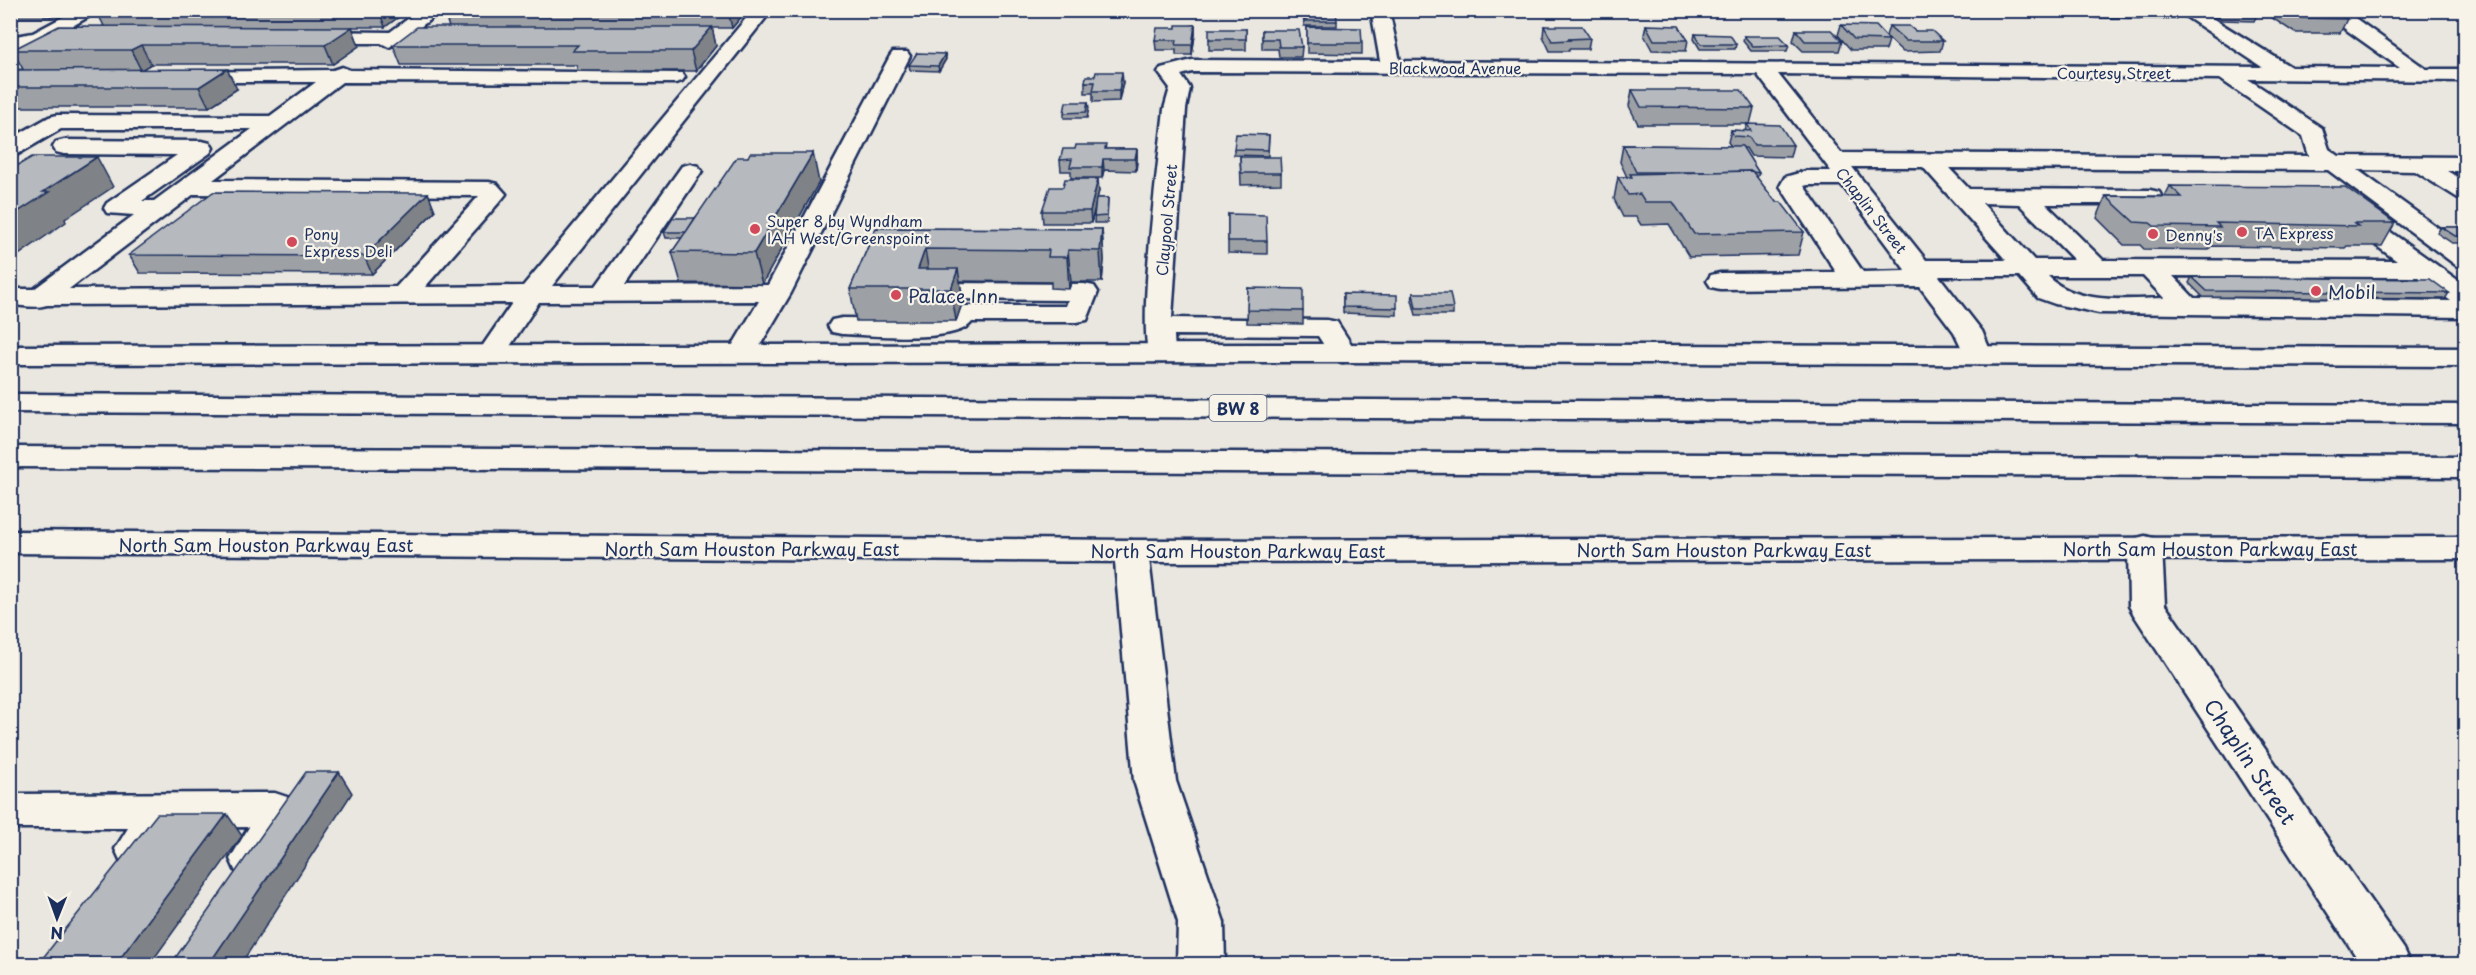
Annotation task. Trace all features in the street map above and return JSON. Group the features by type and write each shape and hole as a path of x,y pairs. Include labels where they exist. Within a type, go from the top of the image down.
{"main road":[{"path":"10,43 38,38 91,10"},
{"path":"10,318 274,123 433,10"},
{"path":"491,354 531,294 763,10"},
{"path":"1380,10 1391,67"},
{"path":"2185,10 2288,74"},
{"path":"2340,10 2348,22 2422,75"},
{"path":"288,37 464,38"},
{"path":"742,353 777,293 900,56"},
{"name":"Blackwood Avenue","path":"1180,88 1168,72 1192,66 1762,68"},
{"name":"Courtesy Street","path":"1762,68 2466,75"},
{"name":"Chaplin Street","path":"1762,68 1921,274 1968,331 1978,355"},
{"path":"2224,73 2314,133 2318,152 2466,260"},
{"path":"162,76 675,77"},
{"name":"Claypool Street","path":"1160,340 1175,110 1180,88"},
{"path":"10,149 57,122 274,123"},
{"path":"103,123 55,152 202,148 116,208 160,208"},
{"path":"1930,161 2048,292 2064,299 2107,306 2187,306 2315,290 2424,269"},
{"path":"1855,280 1792,186 1793,182 1840,169 1930,161 2466,164"},
{"path":"2064,162 2104,197"},
{"path":"2420,164 2466,193"},
{"path":"605,293 690,171"},
{"path":"187,188 489,189 494,194 404,294"},
{"path":"1962,196 2172,198"},
{"path":"2025,196 2096,268"},
{"path":"2326,201 2342,208 2466,299"},
{"path":"1805,205 1868,206"},
{"path":"1720,281 1855,280 2027,268 2150,268 2466,309"},
{"path":"2150,268 2187,306"},
{"path":"10,355 742,353 924,326 952,324 960,320 963,314 1077,314 1084,292 938,291 924,326"},
{"path":"10,297 777,293"},
{"path":"842,326 924,326 1343,353 2466,357"},
{"name":"BW 8","path":"10,403 2466,414"},
{"path":"10,457 2466,467"},
{"name":"North Sam Houston Parkway East","path":"10,542 1131,551 2466,548"},
{"name":"Chaplin Street","path":"2145,547 2147,606 2387,964"},
{"path":"1131,551 1155,781 1201,922 1201,964"},
{"path":"10,811 275,810 269,834 231,890"},
{"path":"111,883 167,811"}],"building":[{"path":"1303,10 1336,10 1337,21 1305,21"},
{"path":"2290,10 2333,10 2347,19 2302,18"},
{"path":"1176,25 1195,25 1192,45 1176,45 1177,40 1155,40 1157,28 1176,28"},
{"path":"1646,25 1679,26 1688,40 1654,40"},
{"path":"1841,25 1876,26 1889,40 1854,39"},
{"path":"59,26 352,27 325,45 141,45 131,50 12,50"},
{"path":"1544,26 1582,26 1590,38 1552,41"},
{"path":"1889,26 1909,26 1915,31 1932,31 1943,41 1906,41"},
{"path":"417,27 712,27 691,51 572,51 578,45 393,45"},
{"path":"1307,27 1361,28 1362,43 1307,43"},
{"path":"1209,29 1246,29 1246,39 1209,39"},
{"path":"1262,30 1299,30 1302,47 1279,47 1278,39 1262,39"},
{"path":"1796,30 1831,30 1842,41 1805,41"},
{"path":"1695,34 1730,35 1736,44 1701,44"},
{"path":"1744,36 1780,36 1789,45 1753,46"},
{"path":"917,53 945,54 938,66 909,65"},
{"path":"227,69 199,87 10,87 10,70"},
{"path":"1096,72 1122,72 1119,91 1093,91 1095,82 1085,82 1086,76 1095,76"},
{"path":"1632,90 1741,90 1754,108 1641,107"},
{"path":"1066,102 1088,102 1086,112 1064,113"},
{"path":"1747,124 1780,125 1793,145 1754,145 1749,137 1734,136 1731,130 1751,131"},
{"path":"1236,134 1269,135 1268,150 1234,149"},
{"path":"1076,145 1106,145 1105,149 1137,149 1135,159 1103,159 1102,167 1070,167 1072,159 1060,160 1063,149 1075,149"},
{"path":"1623,145 1742,146 1759,173 1752,171 1636,172"},
{"path":"750,153 813,153 754,253 672,252 737,157 748,157"},
{"path":"32,157 97,157 43,192 49,192 10,217 10,170"},
{"path":"1240,157 1280,157 1281,173 1241,173"},
{"path":"1752,171 1776,202 1781,202 1804,232 1694,234 1673,202 1645,202 1640,194 1628,195 1618,177 1632,177 1630,174"},
{"path":"1065,179 1098,179 1090,211 1042,211 1050,187 1063,187"},
{"path":"2170,186 2345,187 2395,223 2354,223 2358,226 2216,223 2220,227 2154,226 2150,223 2134,222 2106,196 2182,197"},
{"name":"Pony Express Deli","path":"213,192 428,193 364,256 129,255"},
{"path":"1096,198 1108,198 1107,216 1094,217"},
{"path":"1228,214 1266,215 1267,241 1228,241"},
{"path":"673,218 695,218 686,232 664,232"},
{"path":"2441,227 2466,227 2466,236 2455,236"},
{"path":"876,228 1102,229 1100,251 1068,250 1067,257 1048,257 1049,250 925,249 918,269 958,269 951,289 850,289"},
{"path":"2192,277 2430,279 2449,293 2207,291"},
{"path":"1248,288 1303,289 1303,311 1247,310"},
{"path":"1413,293 1450,293 1453,308 1416,308"},
{"path":"1343,294 1397,295 1397,308 1343,307"},
{"path":"306,772 339,772 209,964 171,964"},
{"path":"157,814 227,814 116,964 38,964"}],"place":[{"name":"Super 8 by Wyndham IAH West/Greenspoint","path":"755,229"},
{"name":"TA Express","path":"2242,232"},
{"name":"Denny's","path":"2153,234"},
{"name":"Pony Express Deli","path":"292,242"},
{"name":"Mobil","path":"2316,291"},
{"name":"Palace Inn","path":"896,295"}]}
